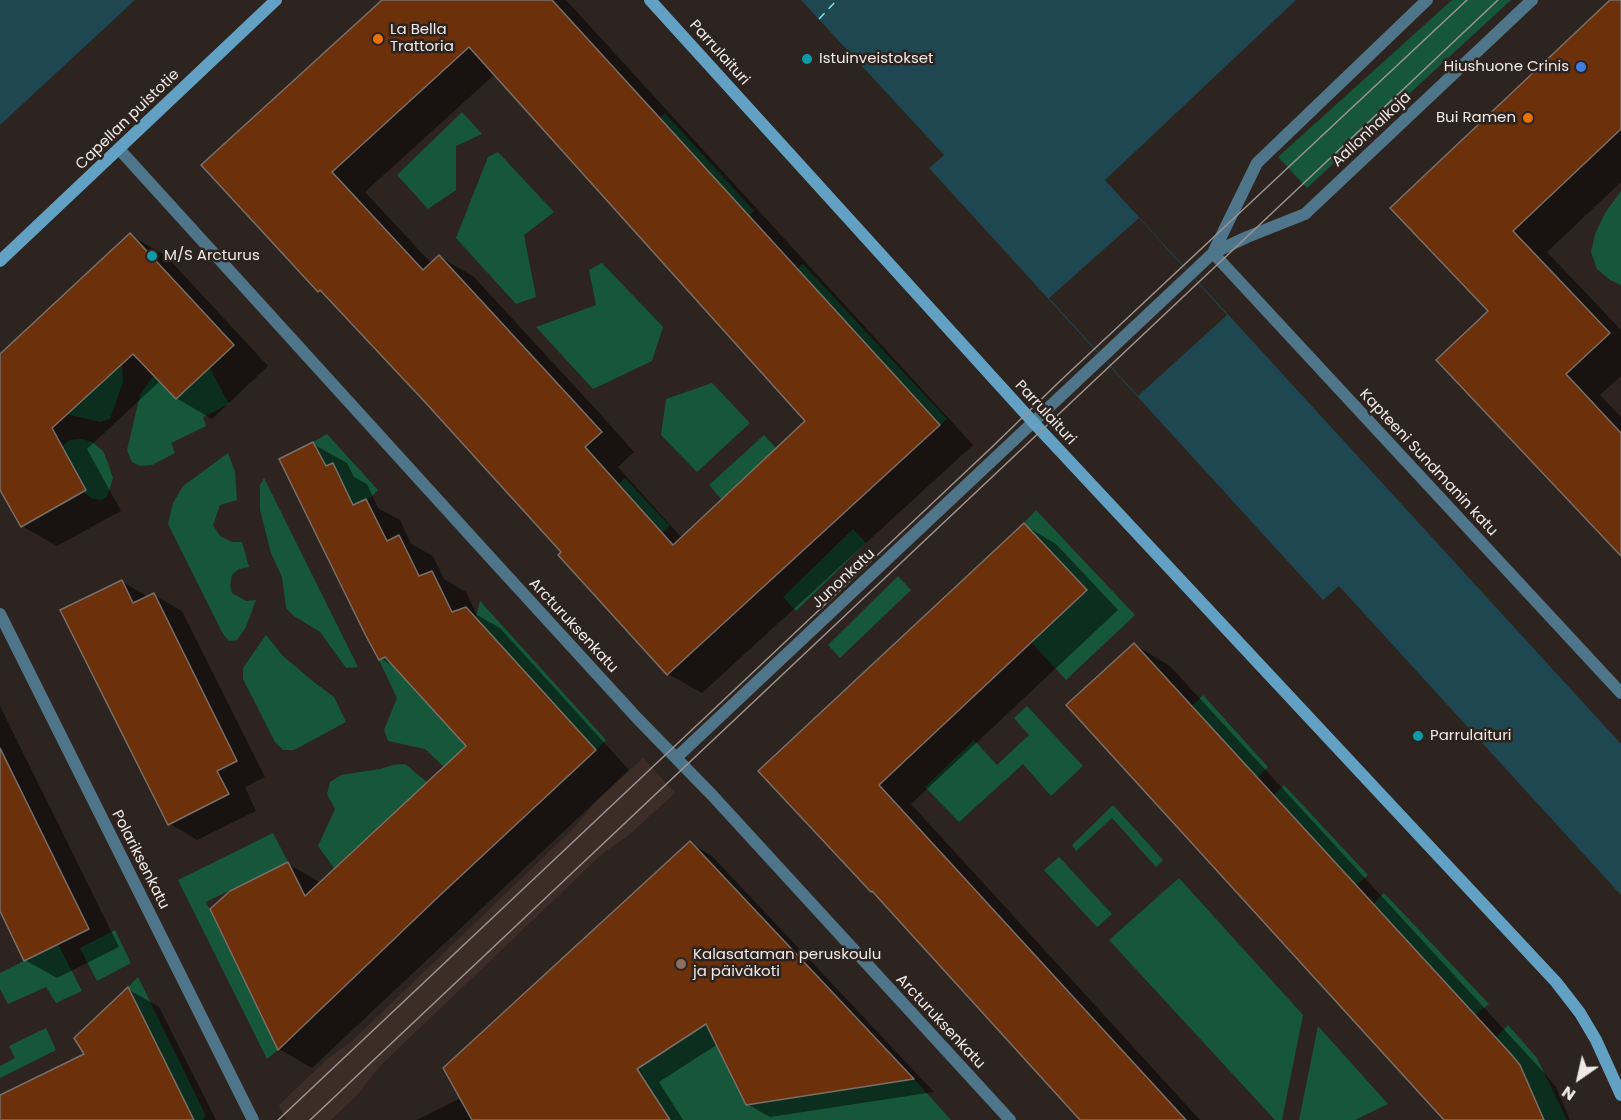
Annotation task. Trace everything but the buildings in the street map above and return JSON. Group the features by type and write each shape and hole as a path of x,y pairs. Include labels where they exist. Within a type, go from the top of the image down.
{"street":[{"name":"Capellan puistotie","path":"0,261 276,0"},
{"name":"Parrulaituri","path":"650,0 1033,422 1556,982 1580,1013 1596,1040 1621,1095"},
{"name":"Aallonhalkoja","path":"1214,253 1257,163 1427,0"},
{"name":"Aallonhalkoja","path":"1033,422 1214,253 1246,237 1305,214 1532,0"},
{"name":"Arcturuksenkatu","path":"118,149 495,563 712,795 1010,1120"},
{"name":"Kapteeni Sundmanin katu","path":"1214,253 1621,693"},
{"name":"Junonkatu","path":"676,758 1033,422"},
{"name":"Polariksenkatu","path":"0,614 253,1120"}],"shaded area":[{"path":"643,758 675,793 629,835 602,854 379,1067 358,1094 331,1120 286,1120 279,1105 326,1060 352,1041 575,827 596,801"}],"green space":[{"path":"1452,0 1511,0 1307,188 1278,157"},
{"path":"462,112 482,134 456,146 456,190 428,209 397,175"},
{"path":"665,113 754,211 749,216 659,118"},
{"path":"498,152 554,212 524,235 536,297 516,304 456,238 488,157"},
{"path":"1621,191 1621,285 1610,280 1597,269 1591,252 1595,234 1605,213"},
{"path":"602,263 663,327 652,361 593,389 536,327 596,305 589,270"},
{"path":"803,264 947,419 940,425 797,269"},
{"path":"122,364 123,382 110,419 100,422 67,414"},
{"path":"210,368 229,404 203,417 206,426 171,443 175,453 152,465 140,466 132,462 127,450 140,395 153,376 176,399"},
{"path":"712,383 750,423 697,472 661,435 666,399"},
{"path":"327,434 378,490 367,501 366,499 353,505 333,463 326,466 313,442"},
{"path":"764,435 776,448 721,499 709,485"},
{"path":"82,439 92,442 103,451 113,478 107,497 101,500 93,499 83,492 86,490 62,446 70,440"},
{"path":"228,453 235,472 237,500 220,505 213,525 220,536 232,542 242,542 249,567 239,569 232,575 230,585 232,593 246,601 256,600 246,627 237,640 229,641 223,634 168,524 173,503 183,486"},
{"path":"264,478 358,667 346,668 320,632 294,616 286,608 282,577 271,553 260,510 260,485"},
{"path":"625,478 670,526 662,533 626,493 606,511 598,503"},
{"path":"1036,510 1135,615 1066,680 1031,642 1086,590 1024,523"},
{"path":"853,529 866,543 796,611 783,597"},
{"path":"898,576 911,590 840,658 828,645"},
{"path":"480,601 606,740 596,750 474,624"},
{"path":"266,635 283,656 334,697 346,722 294,750 283,750 275,742 243,679 243,668"},
{"path":"398,650 466,746 444,767 425,749 388,741 384,730 397,698 379,660"},
{"path":"1203,695 1268,767 1258,777 1192,706"},
{"path":"1027,706 1083,766 1051,796 1023,764 959,822 925,787 974,740 997,765 1029,735 1014,718"},
{"path":"405,764 427,782 334,868 318,846 335,809 327,794 330,782 341,775"},
{"path":"1284,785 1368,875 1356,885 1274,795"},
{"path":"1113,805 1163,860 1156,867 1112,818 1076,851 1072,845"},
{"path":"273,833 288,862 206,902 278,1050 267,1059 178,880"},
{"path":"1059,857 1112,914 1097,927 1044,870"},
{"path":"1179,878 1303,1015 1282,1120 1275,1120 1109,940"},
{"path":"1384,893 1489,1004 1475,1015 1373,904"},
{"path":"115,930 131,963 97,981 80,948"},
{"path":"58,944 82,991 56,1003 46,987 8,1004 0,989 0,973"},
{"path":"138,977 206,1116 202,1120 194,1120 128,987"},
{"path":"706,1024 746,1105 914,1079 951,1120 670,1120 654,1096 631,1085 634,1071"},
{"path":"1508,1025 1537,1058 1567,1120 1544,1120 1520,1065 1496,1037"},
{"path":"1318,1026 1388,1104 1355,1120 1299,1120"},
{"path":"46,1028 56,1050 0,1078 0,1066 15,1058 9,1046"}],"water":[{"path":"0,0 135,0 0,125"},
{"path":"801,0 1296,0 1105,180 1621,744 1621,895 1339,586 1323,600 929,168 944,155"}],"pier":[{"path":"1139,218 1227,315 1138,396 1049,298"}],"ferry route":[{"path":"819,19 837,0"}],"tram line":[{"path":"278,1120 1467,0"},
{"path":"310,1120 1498,0"}],"place":[{"name":"La Bella Trattoria","path":"378,39"},
{"name":"Istuinveistokset","path":"807,59"},
{"name":"Hiushuone Crinis","path":"1581,67"},
{"name":"Bui Ramen","path":"1528,118"},
{"name":"M/S Arcturus","path":"152,256"},
{"name":"Parrulaituri","path":"1418,736"},
{"name":"Kalasataman peruskoulu ja päiväkoti","path":"681,964"}]}
